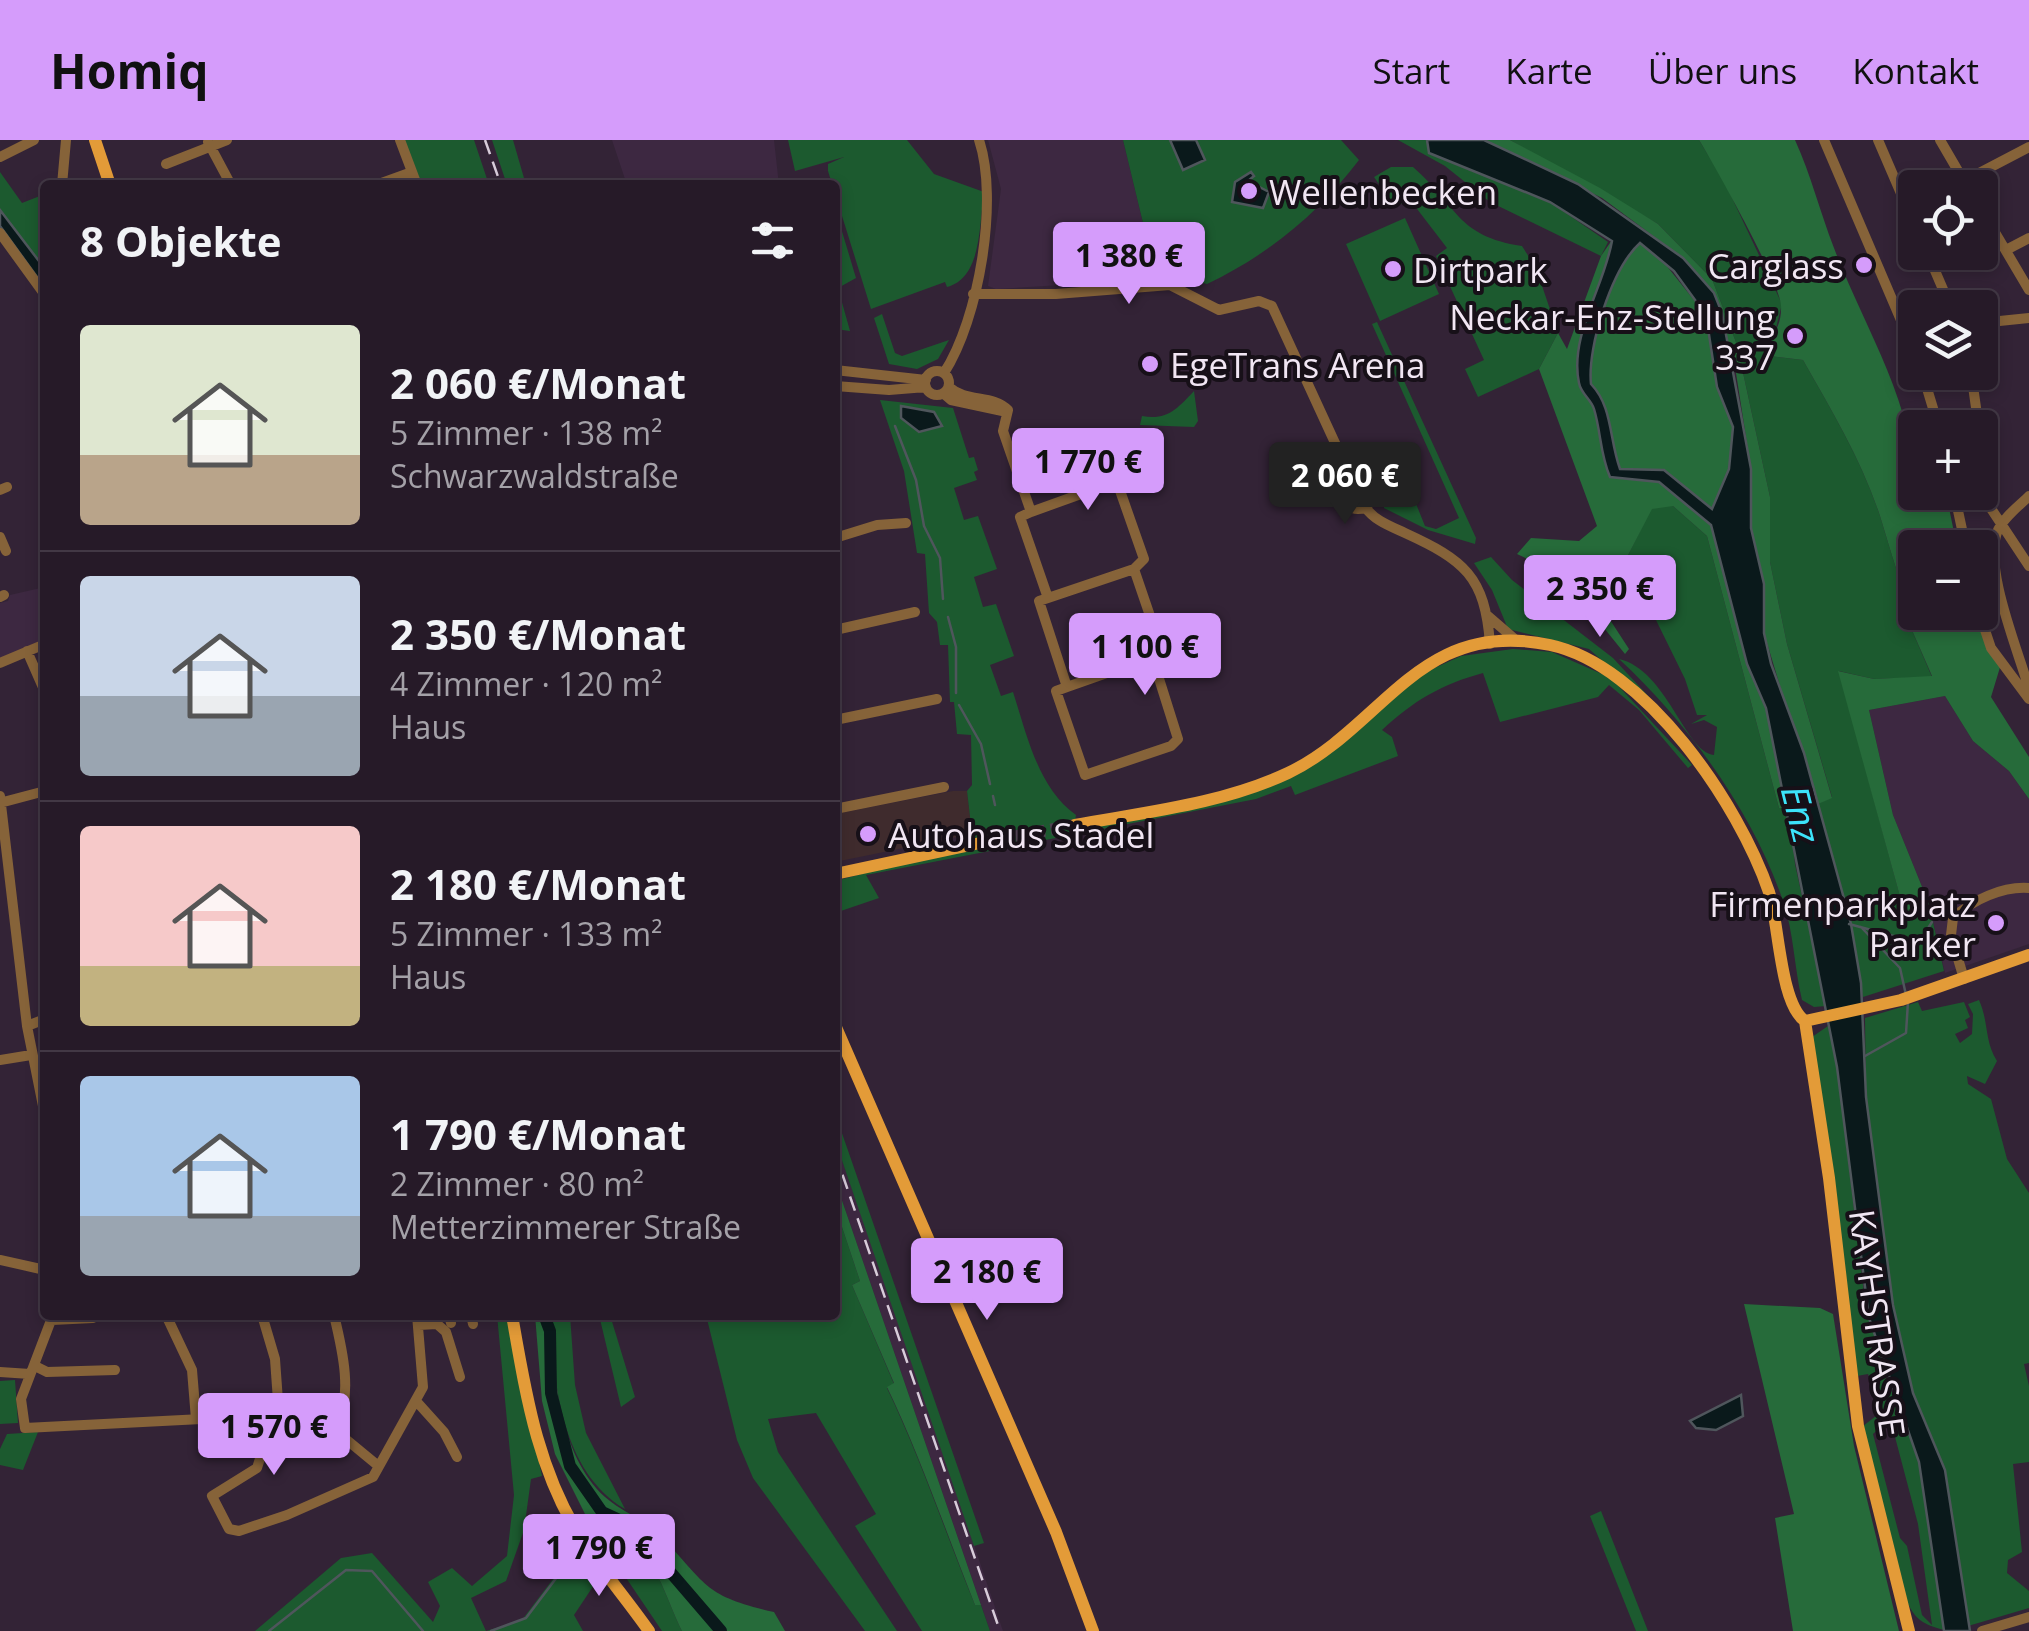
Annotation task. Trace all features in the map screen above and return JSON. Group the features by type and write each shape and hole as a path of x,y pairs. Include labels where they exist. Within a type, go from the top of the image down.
{"main road":[{"path":"95,140 108,180"},
{"name":"KAYHSTRASSE","path":"1075,825 1231,795 1291,771 1336,742 1412,674 1470,648 1517,641 1568,650 1609,671 1646,703 1692,758 1741,829 1775,914 1790,1001 1807,1021 1858,1426 1909,1631"},
{"path":"840,873 980,843"},
{"path":"1807,1021 1946,986 2029,955"},
{"path":"840,1035 1056,1532 1093,1631"},
{"path":"513,1320 529,1412 551,1480 584,1544 648,1630"}],"street":[{"path":"0,156 34,140"},
{"path":"62,180 66,140"},
{"path":"166,164 208,143 226,140"},
{"path":"400,140 415,180"},
{"path":"979,140 990,191 974,294 944,373 946,390 951,400 1005,407 1003,431 1031,512"},
{"path":"1824,140 1898,305"},
{"path":"1878,140 1898,186"},
{"path":"1940,140 1958,170"},
{"path":"208,143 228,180"},
{"path":"1990,170 2029,147"},
{"path":"390,180 412,172"},
{"path":"0,233 40,288"},
{"path":"1998,237 2029,290"},
{"path":"2006,250 2029,238"},
{"path":"974,294 1056,294 1159,284 1180,287 1219,310 1262,302 1272,306 1353,482"},
{"path":"1998,321 2029,318"},
{"path":"840,371 926,383 933,394 946,390"},
{"path":"840,386 889,390 926,383 936,371 944,373"},
{"path":"1973,390 1988,499 2029,566"},
{"path":"1048,598 1020,517 1132,476"},
{"path":"1067,687 1039,601 1134,569 1144,559 1117,482"},
{"path":"1365,507 1371,490 1363,482 1353,482 1345,490 1345,501 1352,508 1365,507 1378,520 1464,567 1481,590 1490,644"},
{"path":"2029,496 2001,525 1995,541 2008,628 2029,688"},
{"path":"840,536 877,525 906,523"},
{"path":"1134,569 1162,648 1155,656 1056,691 1085,775 1177,742 1155,656"},
{"path":"840,629 915,612"},
{"path":"1488,615 1517,641"},
{"path":"1470,648 1488,615"},
{"path":"1985,630 1991,648 2029,699"},
{"path":"0,663 40,646"},
{"path":"27,651 40,681"},
{"path":"840,719 937,700"},
{"path":"840,808 944,787"},
{"path":"40,792 0,801 26,1026 40,1094"},
{"path":"1964,979 1951,935 1953,918 1983,898 2029,888"},
{"path":"26,1026 40,1021"},
{"path":"0,1060 31,1055"},
{"path":"0,1260 40,1269"},
{"path":"51,1320 21,1399 25,1428 276,1415 336,1431 376,1464"},
{"path":"168,1320 192,1370 196,1419"},
{"path":"263,1320 274,1359 276,1415 257,1468 212,1496 224,1523 239,1531 373,1476 376,1464 417,1402 424,1364 418,1320 437,1324 446,1332 460,1377"},
{"path":"335,1320 345,1383 342,1418 336,1431"},
{"path":"0,1372 115,1370"},
{"path":"417,1402 444,1432 457,1457"},
{"path":"1982,1631 2029,1618"}],"shaded area":[{"path":"612,140 774,140 778,180 625,180"},
{"path":"988,140 1123,140 1150,252 1146,280 996,289 988,286 1001,189"},
{"path":"40,588 40,641 0,659 0,603 8,601 10,595"},
{"path":"1945,696 1973,741 2009,771 2029,799 2029,944 1945,973 1929,904 1893,815 1869,710"},
{"path":"967,791 972,834 840,861 840,813"},
{"path":"840,1154 1003,1631 990,1631 840,1195"}],"green space":[{"path":"403,140 474,140 487,180 418,180"},
{"path":"492,140 513,140 525,180 505,180"},
{"path":"788,140 907,140 934,174 984,192 977,249 967,273 947,287 945,282 871,309 840,210 840,180 831,180 828,171 828,164 844,157 795,171"},
{"path":"1123,140 1341,140 1359,160 1327,198 1290,231 1251,260 1207,284 1175,276 1163,252 1150,252"},
{"path":"1398,140 1427,140 1429,154 1550,202 1608,242 1601,256 1490,202 1445,166"},
{"path":"1484,140 1510,140 1600,188 1658,224 1712,279 1737,345 1770,497 1770,562 1787,644 1832,798 1816,805 1764,633 1764,584 1751,528 1751,469 1736,373 1714,293 1683,258 1602,198"},
{"path":"1510,140 1699,140 1725,183 1782,304 1769,356 1803,360 1846,436 1873,496 1898,575 1898,630 1912,630 1932,677 1874,679 1839,671 1904,911 1929,904 1944,971 1863,997 1840,880 1816,805 1832,797 1787,644 1770,562 1770,497 1737,345 1712,279 1658,224"},
{"path":"1699,140 1795,140 1834,248 1902,410 1898,410 1898,510 1949,510 1954,530 1898,530 1898,575 1873,496 1803,360 1769,356 1764,348 1774,334 1781,306 1746,225"},
{"path":"1391,167 1413,167 1470,227 1483,235 1522,246 1536,268 1558,333 1539,369 1478,397 1465,369 1484,360 1436,256 1447,248 1414,205 1392,203 1374,177"},
{"path":"0,172 22,203 40,196 40,262 0,210"},
{"name":"Dirtpark","path":"1405,218 1439,294 1380,321 1346,244"},
{"path":"840,225 856,278 840,287"},
{"path":"1612,240 1640,243 1658,255 1706,315 1717,387 1733,427 1729,469 1710,517 1747,664 1766,708 1789,808 1779,808 1707,536 1673,506 1652,509 1626,559 1588,586 1629,649 1625,654 1570,586 1550,570 1517,554 1531,538 1579,541 1597,526 1539,369 1558,333 1567,349 1601,256"},
{"path":"840,295 850,331 840,330"},
{"path":"882,314 895,353 902,356 949,340 938,359 917,369 889,364 874,318"},
{"path":"1377,322 1476,538 1475,544 1428,530 1384,508 1383,489 1406,479 1425,526 1436,529 1459,518 1372,324"},
{"path":"1194,391 1198,421 1194,427 1140,425 1142,416 1165,415"},
{"path":"880,400 953,408 969,458 974,457 978,470 974,472 977,480 954,488 964,520 978,516 997,569 974,577 983,607 996,604 1014,656 990,665 1001,696 1013,692 1043,776 1076,815 1075,821 1263,788 1428,671 1461,656 1513,649 1552,652 1611,678 1692,765 1688,768 1639,710 1609,685 1598,697 1500,722 1483,673 1429,695 1382,730 1392,737 1398,756 1295,795 1291,786 1256,799 866,875 879,898 840,911 840,880 980,843 972,834 967,791 972,785 971,735 957,734 954,702 950,702 948,645 940,645 937,622 929,613 925,554 917,553 904,471"},
{"path":"1673,506 1707,536 1779,808 1789,808 1795,864 1826,1006 1814,1007 1802,1000 1783,901 1736,802 1670,711 1619,659 1650,678 1694,740 1714,755 1717,727 1704,720 1691,724 1707,715 1697,715 1685,679 1626,559 1651,509"},
{"path":"1491,557 1512,580 1613,658 1676,726 1589,649 1508,629 1492,590 1474,563"},
{"path":"1912,630 1986,630 2001,664 1991,697 2029,757 2029,799 2009,771 1973,741 1945,696 1869,710 1893,815 1929,904 1904,911 1838,671 1874,679 1932,676"},
{"path":"1979,1000 1997,1061 1985,1084 1967,1076 1968,1084 1991,1099 2007,1159 2029,1193 2029,1363 2024,1364 2029,1386 2029,1462 2013,1464 2022,1552 2008,1560 2007,1573 2029,1591 2029,1608 1968,1626 1945,1470 1913,1393 1893,1305 1866,1097 1865,1018 1918,1002 1922,1011 1964,1002 1970,1017 1965,1020 1968,1028 1955,1034 1960,1043 1972,1034 1973,1014 1968,1004"},
{"path":"1828,1026 1837,1067 1864,1293 1886,1377 1919,1462 1944,1630 1922,1621 1907,1602 1863,1426 1876,1416 1875,1406 1880,1401 1868,1374 1857,1376 1812,1037","holes":["1890,1418 1918,1524 1932,1625 1922,1615 1907,1546 1900,1538 1873,1434"]},
{"path":"840,1127 984,1543 974,1546 840,1155"},
{"path":"840,1195 981,1605 975,1605 887,1387 894,1383 852,1285 860,1281 840,1221"},
{"path":"840,1221 860,1281 852,1285 894,1384 887,1388 975,1605 981,1605 990,1631 922,1631 855,1526 876,1514 816,1413 768,1419 778,1452 897,1631 865,1631 753,1478 737,1440 707,1320 840,1320"},
{"path":"1744,1304 1820,1308 1833,1314 1854,1446 1899,1631 1793,1631 1775,1518 1794,1514"},
{"path":"497,1320 509,1320 542,1476 531,1479 524,1530 506,1581 471,1598 486,1631 255,1631 341,1558 372,1553 433,1622 440,1606 428,1582 452,1568 472,1586 507,1556 514,1495"},
{"path":"535,1320 552,1320 561,1412 577,1459 590,1480 605,1497 656,1531 709,1587 733,1600 774,1612 785,1631 682,1631 652,1565 629,1543 591,1526 555,1454 542,1401"},
{"path":"552,1320 570,1320 575,1385 586,1433 625,1509 604,1493 574,1449 558,1396"},
{"path":"600,1320 612,1320 635,1397 621,1407"},
{"path":"15,1380 18,1423 0,1424 0,1381"},
{"path":"38,1432 23,1470 0,1465 0,1449 7,1434"},
{"path":"1601,1511 1648,1631 1636,1631 1590,1516"},
{"path":"591,1526 629,1543 652,1565 682,1631 662,1631"},
{"path":"578,1546 602,1573 574,1615 583,1631 486,1631 522,1620"}],"water":[{"path":"1170,140 1196,140 1205,160 1183,170"},
{"name":"Enz","path":"1427,140 1484,140 1578,184 1683,258 1714,293 1722,313 1751,469 1751,528 1764,584 1764,633 1771,664 1804,753 1851,924 1861,983 1866,1097 1893,1305 1913,1393 1945,1470 1970,1631 1944,1631 1919,1462 1869,1318 1837,1067 1766,708 1747,664 1711,525 1659,482 1610,477 1594,409 1579,383 1579,347 1612,241 1550,202 1429,153","holes":["1640,243 1674,271 1706,315 1717,387 1733,427 1729,469 1712,509 1664,470 1620,469 1607,413 1591,384 1597,330 1611,289 1630,255"]},
{"name":"Wellenbecken","path":"1251,172 1254,176 1248,181 1269,192 1263,208 1232,202 1235,182"},
{"path":"0,210 40,262 40,281 0,226"},
{"path":"901,406 934,412 942,426 919,432 901,418"},
{"path":"1741,1395 1743,1416 1716,1430 1696,1428 1690,1421"}],"waterway":[{"path":"895,426 916,480 924,526 940,558 943,599"},
{"path":"948,617 956,647 956,693"},
{"path":"959,705 981,744 990,784"},
{"path":"993,796 995,805"},
{"path":"1910,940 1920,941 1932,922"},
{"path":"1849,924 1901,938"},
{"path":"1861,927 1900,968 1906,995"},
{"path":"1865,1056 1906,1033 1908,1002"},
{"path":"546,1320 550,1331 551,1393 570,1466 602,1512 630,1525 721,1631"},
{"path":"595,1522 602,1512"},
{"path":"491,1631 526,1618 579,1548"},
{"path":"269,1631 346,1570 372,1571 423,1631"}],"tunnel":[{"path":"980,843 1075,825"}],"railway":[{"path":"485,140 499,180"},
{"path":"840,1167 1000,1631"}],"place":[{"name":"Wellenbecken","path":"1249,191"},
{"name":"Carglass","path":"1864,265"},
{"name":"Dirtpark","path":"1393,269"},
{"name":"Neckar-Enz-Stellung 337","path":"1795,336"},
{"name":"EgeTrans Arena","path":"1150,364"},
{"name":"Autohaus Stadel","path":"868,834"},
{"name":"Firmenparkplatz Parker","path":"1996,923"}]}
